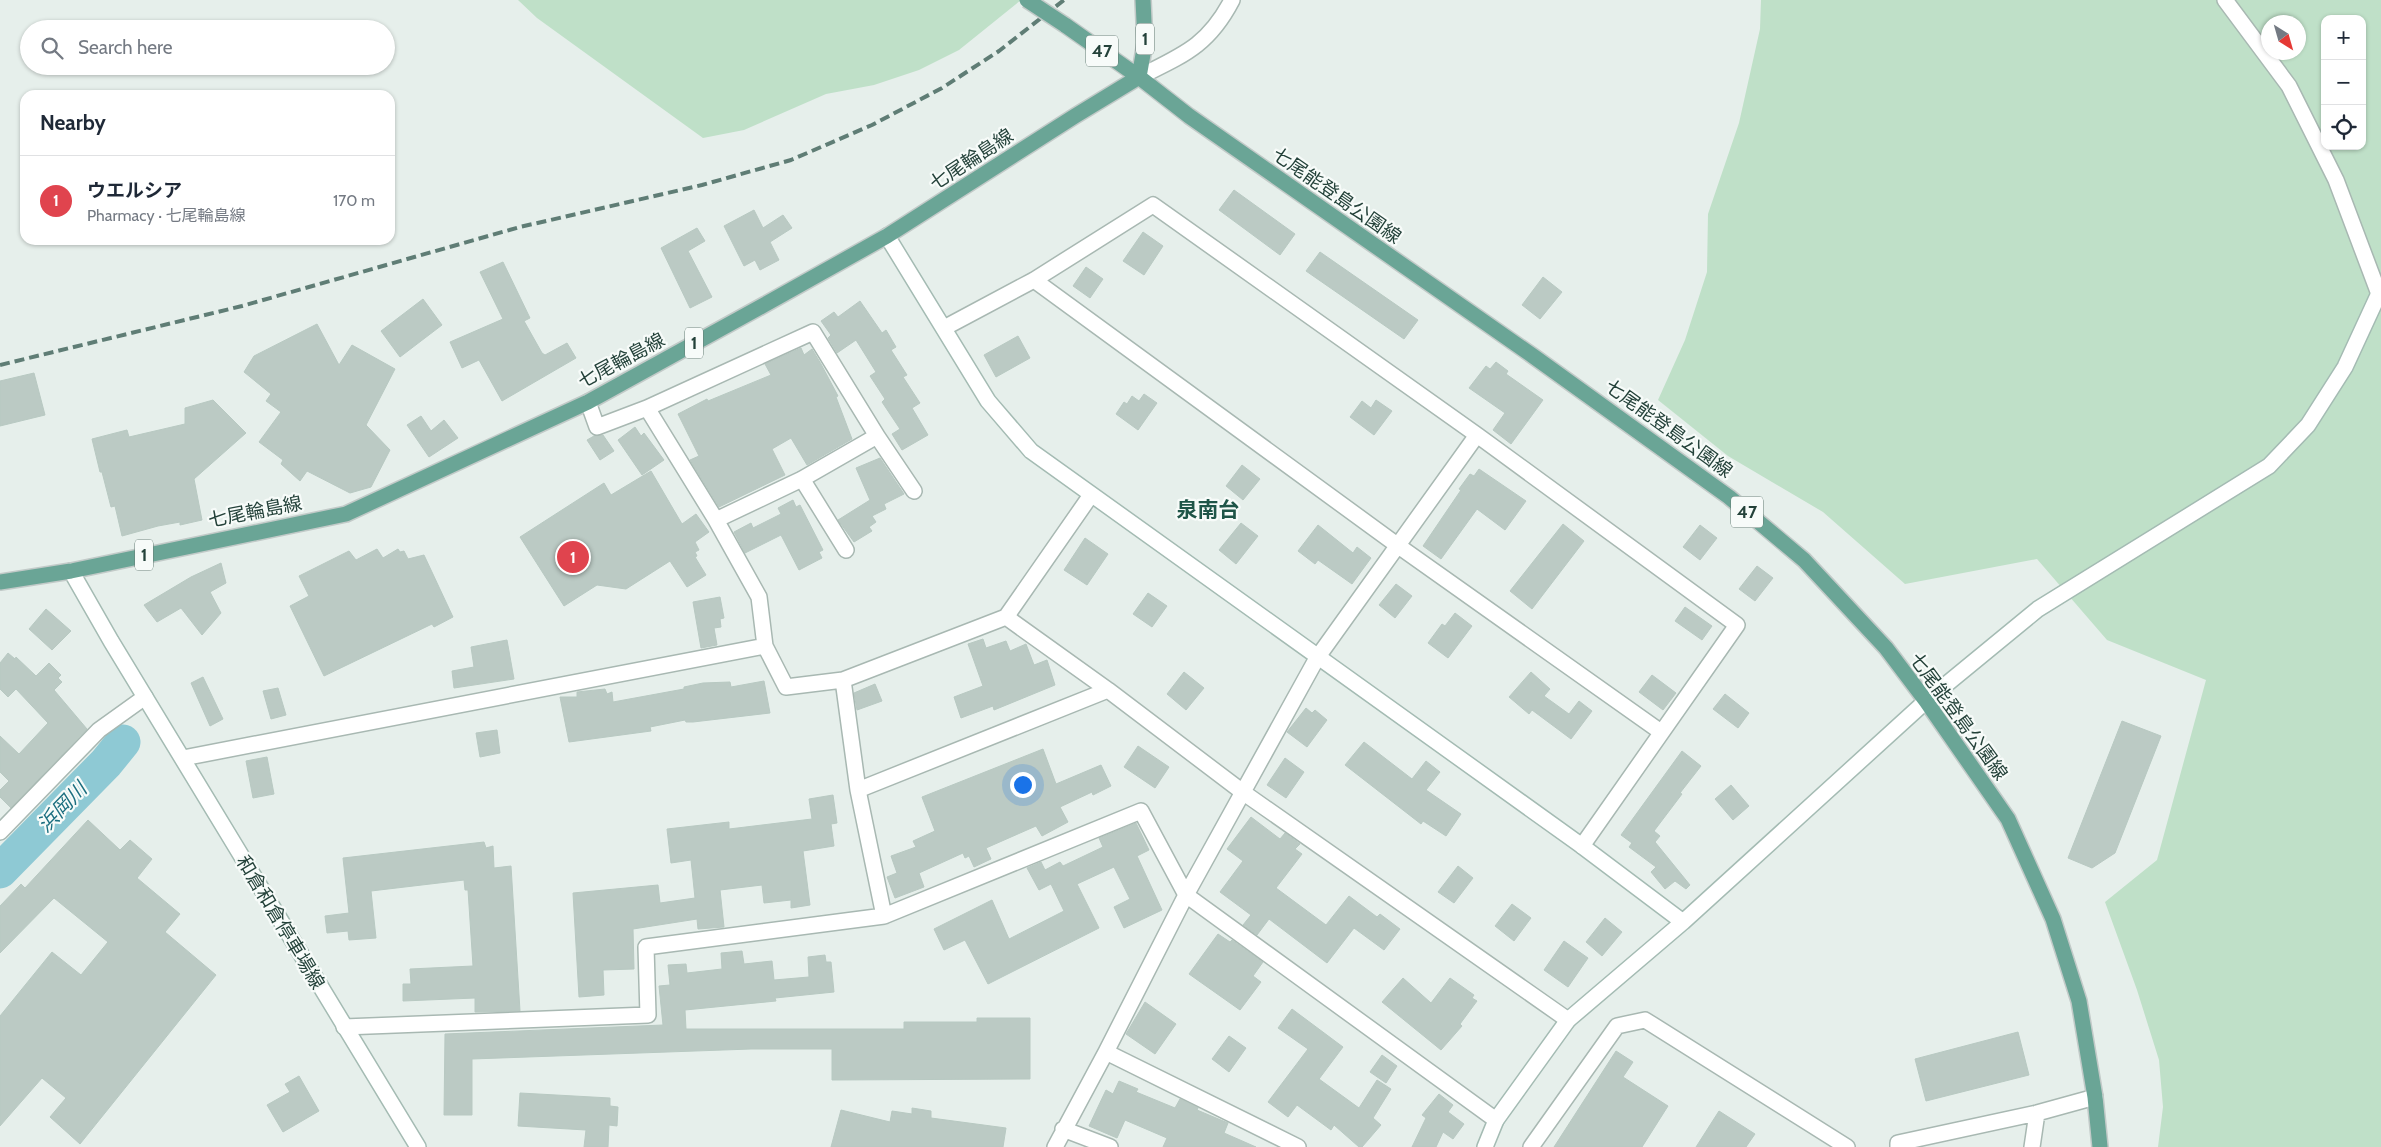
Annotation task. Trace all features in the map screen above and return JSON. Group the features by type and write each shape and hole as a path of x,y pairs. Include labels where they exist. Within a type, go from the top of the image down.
{"main road":[{"name":"七尾能登島公園線","path":"1027,0 1065,25 1189,116 1534,356 1730,497 1804,560 1886,648 1926,701 2008,819 2053,919 2079,1001 2095,1097 2100,1147"},
{"name":"1","path":"1139,78 1145,42 1144,0"},
{"name":"七尾輪島線","path":"0,582 71,571 346,514 588,402 886,236 1075,116 1139,78"}],"street":[{"path":"1139,78 1198,45 1218,22 1232,0"},
{"path":"1485,1147 1496,1120 1568,1020 1683,922 1926,701 2038,609 2268,466 2308,425 2345,367 2380,294 2336,180 2288,86 2225,0"},
{"path":"944,328 1034,280 1153,204 1477,435 1737,625 1582,846"},
{"path":"886,236 988,401 1030,452 1582,846 1683,922"},
{"path":"1034,280 1397,545 1662,732"},
{"path":"588,402 597,427 647,408 813,332 877,436 914,491"},
{"path":"647,408 716,520 759,596 765,646 786,687 843,680 1006,617 1091,495"},
{"path":"1055,1147 1186,895 1317,658 1477,435"},
{"path":"716,520 802,479 877,436"},
{"path":"802,479 846,550"},
{"name":"和倉和倉停車場線","path":"71,571 145,697 418,1147"},
{"path":"1006,617 1108,690 1244,793 1568,1020"},
{"path":"183,758 765,646"},
{"path":"843,680 858,790 884,916"},
{"path":"858,790 1108,690"},
{"path":"0,832 99,730 145,697"},
{"path":"344,1027 648,1015 646,947 884,916 1141,811 1186,895 1496,1120"},
{"path":"1532,1147 1617,1026 1645,1020 1847,1147"},
{"path":"1106,1052 1298,1147"},
{"path":"1898,1147 1898,1143 2036,1113 2095,1097"},
{"path":"2032,1147 2036,1113"},
{"path":"1063,1129 1110,1147"}],"green space":[{"path":"518,0 1021,0 959,50 919,70 874,85 826,94 744,130 703,138 537,18"},
{"path":"1761,0 2381,0 2381,1147 2158,1147 2163,1107 2159,1060 2137,990 2105,902 2157,860 2206,680 2107,640 2037,559 1905,584 1823,512 1728,456 1658,400 1685,340 1707,272 1708,214 1739,123 1760,29"}],"building":[{"path":"1234,190 1295,234 1280,255 1219,210"},
{"path":"754,210 763,228 783,215 792,228 770,242 779,260 760,270 755,260 744,266 724,226"},
{"path":"697,228 705,241 688,251 712,297 690,308 661,248"},
{"path":"1143,232 1163,246 1144,275 1123,261"},
{"path":"1320,252 1418,320 1404,339 1306,271"},
{"path":"503,262 530,318 524,321 542,353 545,355 567,343 576,358 502,401 479,360 462,368 450,342 503,319 480,272"},
{"path":"1086,267 1103,279 1090,298 1073,286"},
{"path":"1543,277 1562,292 1540,319 1522,305"},
{"path":"423,299 442,325 400,357 381,331"},
{"path":"860,301 882,333 886,330 896,347 891,350 907,375 903,377 920,403 912,408 928,435 902,450 892,434 900,429 882,402 885,399 870,376 876,372 856,340 837,353 828,338 831,335 821,321 834,312 838,317"},
{"path":"317,324 339,365 352,345 395,369 366,425 390,450 371,487 350,493 307,471 300,481 281,464 283,460 259,442 281,412 266,401 271,394 244,372 254,356"},
{"path":"1018,336 1030,358 996,377 984,355"},
{"path":"801,348 804,355 812,349 821,364 838,396 836,397 852,439 807,465 791,438 772,449 785,475 719,507 690,460 699,456 678,414 707,399 708,401 771,375 765,364"},
{"path":"1496,362 1508,371 1506,374 1543,400 1511,444 1493,430 1505,413 1469,388 1486,366 1490,369"},
{"path":"34,373 45,415 0,426 0,381"},
{"path":"1144,394 1157,403 1138,430 1116,414 1124,402 1127,404 1132,396 1139,401"},
{"path":"213,400 246,433 194,479 202,520 180,525 180,522 158,526 122,536 115,506 111,507 92,439 127,430 129,437 185,424 185,408"},
{"path":"1376,400 1392,411 1374,435 1350,417 1362,401 1371,408"},
{"path":"421,416 431,431 444,420 458,438 429,457 407,425"},
{"path":"635,427 641,436 644,433 664,460 642,475 618,440"},
{"path":"603,435 614,451 600,460 587,440 594,436"},
{"path":"880,458 904,494 884,504 886,509 872,516 876,522 869,527 872,531 854,542 838,520 870,500 856,468"},
{"path":"1242,465 1260,479 1243,500 1226,486"},
{"path":"1479,469 1526,501 1505,530 1477,509 1441,559 1423,546 1461,490 1459,489 1470,474 1474,476"},
{"path":"651,471 682,524 696,514 709,532 695,542 699,550 695,552 697,556 695,557 706,575 687,587 670,561 626,589 597,585 564,606 520,537 604,483 611,495"},
{"path":"793,500 796,507 800,505 823,550 819,552 822,558 799,570 781,535 745,553 734,532 751,523 753,528 781,514 778,508"},
{"path":"1241,523 1258,536 1236,564 1219,550"},
{"path":"1563,524 1584,541 1532,609 1510,591"},
{"path":"1318,525 1353,553 1357,547 1371,558 1352,584 1318,560 1315,564 1298,551"},
{"path":"1700,525 1717,538 1700,560 1683,547"},
{"path":"1085,538 1108,554 1087,585 1064,570"},
{"path":"377,549 383,558 398,549 400,552 404,551 408,559 424,555 453,617 434,627 432,624 324,676 290,606 309,596 299,576 349,551 356,560"},
{"path":"221,563 226,583 210,592 221,613 202,635 181,608 157,622 144,605 191,577"},
{"path":"1757,566 1773,578 1755,601 1739,589"},
{"path":"1396,584 1412,596 1395,618 1379,605"},
{"path":"1148,593 1167,606 1152,627 1133,614"},
{"path":"720,597 724,618 720,619 721,627 714,628 717,645 701,648 693,602"},
{"path":"1685,607 1712,626 1702,640 1675,621"},
{"path":"46,609 71,631 52,650 29,629"},
{"path":"1455,613 1472,626 1448,658 1428,643 1442,624 1445,626"},
{"path":"983,639 986,648 1006,641 1010,651 1026,644 1034,665 1047,660 1055,685 994,710 993,706 961,718 954,697 983,686 968,644"},
{"path":"507,640 514,679 454,688 452,671 474,667 471,647"},
{"path":"8,653 15,659 16,657 36,676 49,663 61,675 58,678 62,682 54,690 87,729 11,808 0,797 0,790 9,781 0,772 0,736 19,754 48,723 16,689 8,697 0,689 0,663"},
{"path":"1184,672 1204,688 1186,710 1167,694"},
{"path":"1531,672 1550,689 1544,696 1569,714 1579,701 1592,711 1571,739 1532,710 1529,714 1509,697"},
{"path":"1652,675 1676,693 1663,710 1639,692"},
{"path":"203,677 223,719 210,726 191,683"},
{"path":"764,681 770,713 693,722 686,722 685,720 650,727 651,731 569,742 560,697 577,697 577,692 605,689 607,694 612,692 613,702 684,689 684,687 703,683 730,682 731,687"},
{"path":"875,684 882,701 857,710 854,693"},
{"path":"278,688 286,715 271,719 263,691"},
{"path":"1725,694 1749,713 1738,728 1713,709"},
{"path":"1306,708 1312,713 1315,710 1327,720 1307,747 1287,732"},
{"path":"2122,721 2161,736 2115,853 2092,868 2068,858"},
{"path":"497,730 500,753 480,757 476,733"},
{"path":"1364,742 1412,779 1426,761 1440,772 1426,790 1461,814 1446,836 1423,821 1421,824 1345,765"},
{"path":"1138,746 1169,767 1155,788 1124,767"},
{"path":"1043,749 1056,784 1101,765 1111,786 1093,795 1092,792 1060,807 1068,822 1042,836 1036,826 986,848 991,859 974,867 969,856 965,858 963,853 919,873 924,887 895,898 887,877 897,873 891,856 916,847 913,841 935,831 922,797"},
{"path":"1682,751 1701,766 1654,831 1660,836 1655,842 1690,885 1686,889 1675,881 1665,889 1651,872 1656,867 1629,847 1632,843 1621,835"},
{"path":"267,757 274,794 253,798 246,761"},
{"path":"1285,758 1304,772 1286,798 1267,785"},
{"path":"1731,785 1749,806 1733,820 1715,799"},
{"path":"833,795 837,823 831,824 834,846 803,851 810,905 791,908 791,900 764,903 762,885 720,890 724,927 698,929 697,919 633,929 634,969 603,970 604,995 579,997 573,893 658,885 660,903 695,898 691,860 671,863 667,829 729,822 729,829 812,819 809,799"},
{"path":"1251,817 1280,839 1285,833 1300,844 1295,849 1302,854 1276,888 1326,925 1349,896 1377,917 1380,914 1400,929 1384,950 1354,928 1327,963 1269,919 1257,935 1243,925 1251,915 1220,892 1243,861 1227,849"},
{"path":"88,820 120,850 130,840 152,859 137,878 180,914 165,932 216,975 80,1144 50,1117 66,1098 42,1078 0,1126 0,1016 52,952 81,975 108,942 54,898 0,953 0,906 21,884 25,888"},
{"path":"1136,823 1149,850 1137,856 1162,910 1124,928 1114,907 1130,899 1114,867 1077,884 1099,928 988,984 965,940 944,950 934,929 992,900 1009,939 1064,911 1051,884 1039,890 1027,868 1041,862 1045,870 1060,862 1063,866 1103,847 1099,838"},
{"path":"484,842 486,848 493,846 494,868 511,866 520,1011 475,1012 475,998 403,1001 403,984 411,984 410,969 473,966 468,890 465,890 464,880 371,891 376,938 349,940 348,931 327,933 325,916 349,913 343,858"},
{"path":"1458,866 1473,878 1454,903 1438,892"},
{"path":"1512,904 1531,918 1514,941 1495,926"},
{"path":"1605,918 1622,932 1602,956 1586,942"},
{"path":"1218,934 1230,942 1232,940 1263,962 1253,976 1261,982 1240,1010 1189,974"},
{"path":"1564,941 1588,958 1568,987 1544,970"},
{"path":"742,951 744,964 772,961 774,980 809,977 808,957 825,955 826,962 831,962 834,992 775,998 776,1001 685,1010 686,1029 904,1029 904,1022 977,1022 977,1018 1030,1018 1030,1079 832,1080 832,1049 751,1049 472,1059 472,1115 444,1115 445,1034 663,1025 659,986 670,985 668,965 686,964 687,973 722,969 721,953"},
{"path":"1403,978 1431,1003 1450,978 1474,995 1472,998 1477,1001 1460,1024 1462,1026 1441,1050 1382,1002"},
{"path":"1145,1002 1176,1024 1155,1054 1126,1034"},
{"path":"1292,1009 1343,1047 1319,1079 1359,1108 1377,1080 1391,1089 1373,1118 1381,1125 1362,1147 1359,1147 1334,1125 1331,1130 1297,1105 1288,1117 1268,1102 1308,1049 1278,1028"},
{"path":"2018,1032 2029,1075 1926,1101 1915,1059"},
{"path":"1229,1036 1246,1048 1229,1072 1212,1059"},
{"path":"1616,1051 1633,1062 1623,1077 1668,1106 1642,1147 1554,1147"},
{"path":"1382,1055 1397,1066 1386,1083 1370,1072"},
{"path":"299,1076 319,1111 283,1132 267,1105 290,1092 285,1084"},
{"path":"1119,1081 1138,1089 1136,1092 1175,1108 1180,1099 1198,1108 1197,1110 1228,1123 1224,1133 1256,1147 1163,1147 1167,1138 1125,1120 1117,1138 1089,1126 1106,1090 1113,1094"},
{"path":"520,1093 610,1098 610,1106 618,1107 617,1126 609,1125 608,1147 584,1147 586,1130 518,1126"},
{"path":"1439,1094 1453,1105 1448,1112 1464,1124 1453,1139 1443,1132 1436,1147 1412,1147 1426,1118 1422,1115"},
{"path":"912,1108 931,1111 931,1118 1006,1128 1003,1147 831,1147 841,1110 890,1122 892,1111 912,1114"},
{"path":"1719,1111 1755,1134 1746,1147 1696,1147"}],"waterway":[{"name":"浜岡川","path":"0,871 106,763 123,742"}],"railway":[{"path":"0,365 242,306 520,227 702,185 791,160 872,125 942,88 999,51 1064,0"}],"place":[{"name":"ウエルシア","path":"573,557"}],"district":[{"name":"泉南台","path":"1208,510"}]}
